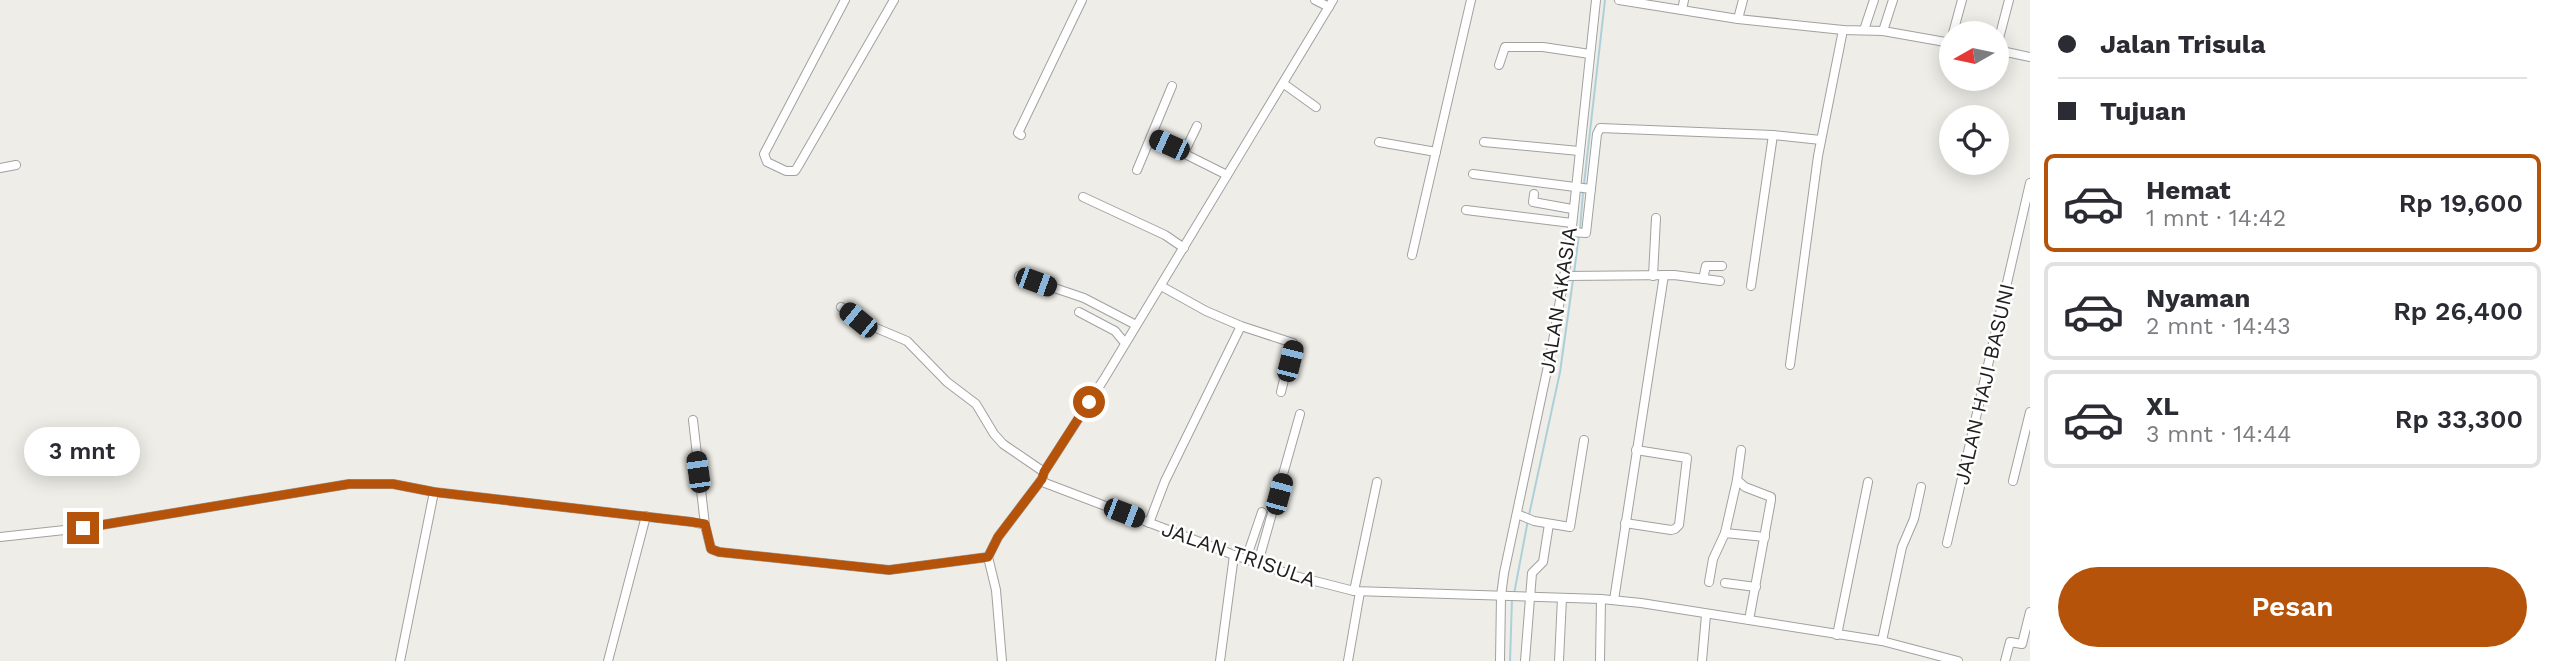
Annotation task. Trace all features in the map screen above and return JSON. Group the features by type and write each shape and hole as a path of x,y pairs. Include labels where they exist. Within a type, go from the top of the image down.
{"street":[{"path":"845,0 764,154 767,162 786,171 795,171 797,168 894,0"},
{"path":"1021,135 1018,133 1019,128 1082,0"},
{"path":"1002,661 996,590 988,557 998,537 1043,476 1161,286 1331,4 1315,0"},
{"path":"1412,255 1471,0"},
{"name":"JALAN AKASIA","path":"1500,661 1503,597 1517,514 1568,276 1572,209 1596,0"},
{"path":"1619,0 1738,19 1939,38"},
{"path":"1682,10 1684,0"},
{"path":"1738,19 1743,0"},
{"path":"1864,30 1874,0"},
{"path":"1883,31 1893,0"},
{"path":"1956,21 1962,0"},
{"path":"2004,21 2009,0"},
{"path":"1790,365 1821,140 1843,30"},
{"path":"1499,65 1504,47 1543,47 1590,54"},
{"path":"2009,51 2030,57"},
{"path":"1284,84 1316,107"},
{"path":"1137,170 1172,86"},
{"path":"1184,153 1198,126"},
{"path":"1466,210 1572,229 1584,234 1588,225 1600,128 1773,135 1821,140"},
{"path":"1751,286 1773,135"},
{"path":"1151,137 1227,175"},
{"path":"1380,142 1436,152"},
{"path":"1484,142 1579,151"},
{"path":"0,168 16,164"},
{"path":"1473,174 1591,190"},
{"name":"JALAN HAJI BASUNI","path":"1947,543 2030,183"},
{"path":"1534,194 1533,202 1572,209"},
{"path":"1083,197 1165,235 1184,247"},
{"path":"1653,276 1656,218"},
{"path":"1703,279 1706,266 1722,266"},
{"path":"1614,600 1664,275"},
{"path":"1568,276 1664,275 1720,281"},
{"path":"1020,276 1084,298 1136,326"},
{"path":"1161,286 1206,311 1293,343 1281,392"},
{"name":"JALAN TRISULA","path":"841,307 858,320 907,341 947,382 976,404 1003,444 1043,476 1045,483 1258,564 1357,592 1614,600 1882,641 1958,661"},
{"path":"1079,312 1115,331 1125,343"},
{"path":"1149,523 1165,481 1241,326"},
{"path":"2013,481 2030,412"},
{"path":"1258,564 1300,414"},
{"path":"692,420 699,523 711,549 889,570 988,557"},
{"path":"1517,514 1570,527 1584,440"},
{"path":"1625,523 1671,530 1679,525 1687,458 1636,450"},
{"path":"1709,582 1713,559 1725,533 1741,450"},
{"path":"1737,480 1745,487 1771,497 1749,620"},
{"path":"1348,661 1357,592 1377,482"},
{"path":"1837,635 1868,482"},
{"path":"0,537 83,528 349,484 393,484 434,492 699,523"},
{"path":"1882,641 1902,547 1914,519 1921,487"},
{"path":"400,661 434,492"},
{"path":"1246,559 1262,512"},
{"path":"608,661 646,516"},
{"path":"1525,661 1532,573 1544,562 1549,524"},
{"path":"1725,533 1765,537"},
{"path":"1220,661 1234,555"},
{"path":"1725,583 1756,587"},
{"path":"1559,661 1562,598"},
{"path":"1600,661 1601,599"},
{"path":"2005,661 2010,642 2022,644 2030,612"},
{"path":"1702,661 1706,615"}],"waterway":[{"path":"1584,184 1605,0"},
{"path":"1580,229 1583,193"},
{"path":"1574,274 1579,234"},
{"path":"1529,515 1560,372 1573,280"},
{"path":"1514,594 1528,520"},
{"path":"1510,661 1512,599"}],"route":[{"path":"83,528 349,484 393,484 434,492 705,524 711,549 719,552 864,569 921,567 988,557 993,544 1042,479 1089,402"}]}
